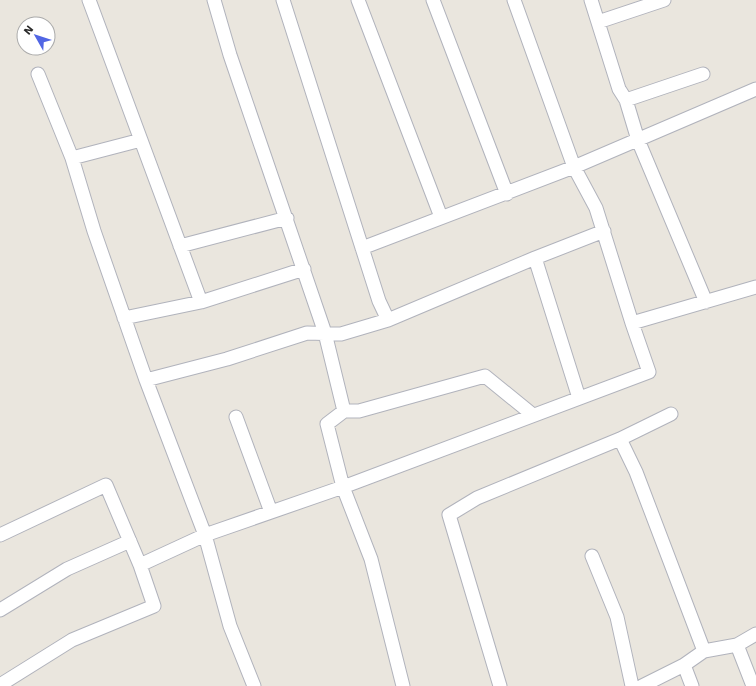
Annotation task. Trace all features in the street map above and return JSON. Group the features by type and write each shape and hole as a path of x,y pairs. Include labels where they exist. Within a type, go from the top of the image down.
{"street":[{"path":"89,0 201,302"},
{"path":"214,0 230,55 287,218 325,333 344,411"},
{"path":"283,0 379,302 388,320"},
{"path":"358,0 441,217"},
{"path":"433,0 507,194"},
{"path":"140,565 205,535 343,487 649,372 596,208 574,167 514,0"},
{"path":"591,0 619,89 626,100 638,140 706,302"},
{"path":"598,22 664,0"},
{"path":"38,74 72,158 94,231 124,318 205,535 230,626 254,686"},
{"path":"626,100 703,74"},
{"path":"362,248 441,217 507,194 574,167 756,89"},
{"path":"72,158 141,140"},
{"path":"180,246 287,218"},
{"path":"146,380 228,359 307,334 341,334 388,320 535,258 604,231"},
{"path":"535,258 579,398"},
{"path":"124,318 201,302 304,269"},
{"path":"632,323 756,287"},
{"path":"403,686 371,559 343,487 327,424 344,411 359,411 485,376 534,415"},
{"path":"500,686 449,515 477,498 620,439 671,414"},
{"path":"236,417 270,512"},
{"path":"620,439 636,472 704,651"},
{"path":"0,535 106,485 140,565 154,606 72,640 0,685"},
{"path":"0,610 67,569 130,541"},
{"path":"592,556 617,617 632,686"},
{"path":"642,686 684,665 704,651 737,645 756,634"},
{"path":"737,645 753,686"},
{"path":"684,665 692,686"}]}
